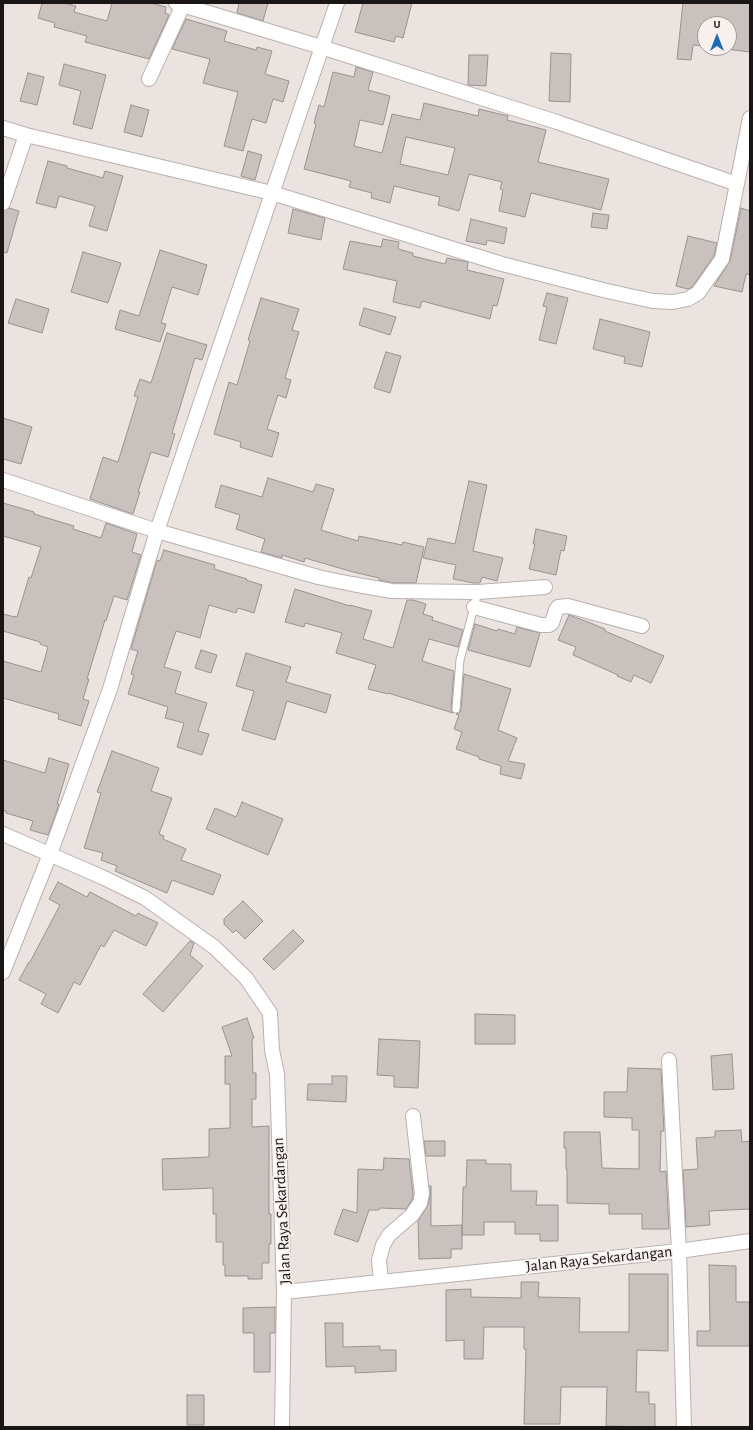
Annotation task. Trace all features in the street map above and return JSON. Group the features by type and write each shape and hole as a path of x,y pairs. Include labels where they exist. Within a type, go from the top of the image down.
{"street":[{"path":"3,972 50,854 110,689 157,531 337,3"},
{"path":"149,79 179,4 321,47 557,122 737,184"},
{"path":"3,128 26,135 272,193 502,264 630,296 653,301 673,302 688,299 698,293 722,259 750,118"},
{"path":"3,203 26,135"},
{"path":"3,480 157,531 318,577 352,584 392,591 478,592 545,587"},
{"path":"474,607 541,625 549,625 552,623 558,607 568,606 642,626"},
{"name":"Jalan Raya Sekardangan","path":"3,834 102,876 145,898 214,947 246,978 270,1013 272,1050 277,1074 284,1292 679,1251 750,1241"},
{"path":"669,1060 679,1251 684,1427"},
{"path":"381,1282 379,1260 385,1240 412,1215 420,1203 422,1194 413,1116"},
{"path":"282,1427 284,1292"}],"lane":[{"path":"456,709 460,660 478,592"}],"building":[{"path":"42,3 64,3 76,6 74,12 107,21 112,3 151,3 166,7 165,13 169,15 149,59 85,42 87,36 54,27 55,23 38,18"},
{"path":"239,3 268,3 263,21 237,13"},
{"path":"363,3 412,3 403,38 396,36 394,42 355,32"},
{"path":"683,3 750,3 750,52 737,50 737,16 697,16 697,45 693,45 691,60 677,59"},
{"path":"186,19 227,31 224,41 256,50 257,47 272,51 265,74 289,81 283,102 273,99 266,123 252,119 243,151 224,146 238,92 203,83 210,59 172,49"},
{"path":"551,53 571,54 570,102 549,101"},
{"path":"469,55 488,55 486,86 468,85"},
{"path":"64,64 106,75 92,129 73,124 81,91 59,85"},
{"path":"356,67 373,72 368,90 390,96 383,125 360,120 354,146 382,153 392,114 420,120 424,103 478,116 479,109 508,116 507,120 546,130 538,162 609,179 601,210 531,193 525,217 499,211 503,190 500,189 502,182 469,174 459,211 438,205 440,197 394,186 390,203 371,198 372,193 349,187 351,181 304,169 316,124 314,123 319,105 324,107 333,72 354,77","holes":["406,137 455,148 448,175 400,164"]},
{"path":"28,73 44,77 37,105 20,101"},
{"path":"131,105 149,110 142,137 124,132"},
{"path":"248,151 262,155 255,180 241,176"},
{"path":"48,161 103,178 105,171 123,176 107,231 89,226 95,206 59,196 56,208 36,203"},
{"path":"9,208 19,211 7,253 3,252 3,211"},
{"path":"741,208 750,211 750,275 746,274 742,292 714,286 730,261"},
{"path":"293,209 325,218 321,240 288,233"},
{"path":"593,213 609,215 607,229 591,227"},
{"path":"471,219 507,228 504,244 487,240 486,245 466,241"},
{"path":"688,236 717,243 714,256 692,287 688,289 676,286"},
{"path":"383,239 399,242 398,249 413,253 413,256 445,264 447,258 468,262 467,270 504,279 497,306 493,305 490,319 422,301 420,308 393,302 397,281 343,269 350,241 381,247"},
{"path":"160,250 207,265 198,295 172,287 161,323 166,324 160,342 115,329 120,310 139,316"},
{"path":"83,252 121,263 108,303 71,292"},
{"path":"547,293 568,298 556,344 539,340 547,307 543,306"},
{"path":"261,298 299,309 292,330 299,332 285,378 291,380 286,398 278,395 267,429 279,433 272,457 240,447 241,442 214,434 229,382 237,385 250,341 248,340"},
{"path":"16,299 49,309 42,333 8,323"},
{"path":"364,308 396,317 390,335 359,325"},
{"path":"600,319 650,332 642,367 624,363 625,357 593,349"},
{"path":"167,333 207,345 202,360 195,358 172,433 175,434 168,457 151,452 138,492 140,492 133,514 90,499 103,457 118,462 138,397 134,396 140,379 151,383"},
{"path":"386,352 401,356 390,393 374,388"},
{"path":"3,418 32,427 21,464 3,459"},
{"path":"268,478 313,492 316,484 334,489 321,530 358,541 359,536 402,545 403,542 424,547 416,583 393,583 305,558 304,562 282,555 282,558 261,552 265,539 236,529 240,515 215,507 221,485 262,497"},
{"path":"469,481 487,485 473,551 503,558 497,581 482,577 480,583 453,579 456,565 423,558 428,538 455,544"},
{"path":"3,503 74,526 73,529 101,538 106,523 137,534 132,552 141,555 127,600 114,596 106,621 105,620 87,679 89,679 83,699 89,701 81,726 58,719 59,714 3,698 3,661 41,672 48,647 40,644 40,642 3,631 3,614 17,617 29,577 31,578 41,547 3,536"},
{"path":"536,529 567,536 564,551 561,550 556,575 529,569 535,544 533,544"},
{"path":"164,550 215,565 214,569 262,585 254,613 238,608 236,613 209,605 200,638 176,631 164,667 181,672 175,693 207,703 198,731 209,734 202,755 177,747 184,723 165,718 168,707 128,694 134,675 131,674 138,651 131,649 157,560 160,561"},
{"path":"295,589 350,606 372,611 363,639 393,648 407,600 413,600 426,604 423,614 433,617 432,620 463,630 458,647 429,639 422,661 454,671 451,709 453,713 388,693 368,689 376,665 336,653 342,633 305,623 304,627 285,622"},
{"path":"569,615 605,629 605,631 664,656 651,683 634,675 631,682 573,655 576,647 558,640"},
{"path":"475,624 497,631 498,629 515,634 517,627 540,633 530,667 468,650"},
{"path":"201,650 217,655 211,673 195,668"},
{"path":"246,653 291,667 286,682 331,695 326,713 287,701 275,740 242,730 254,691 236,686"},
{"path":"464,674 511,689 498,730 517,738 508,761 525,764 521,779 500,774 501,766 479,759 479,757 456,749 462,732 454,729 459,715 456,714 460,712 461,709"},
{"path":"112,751 159,768 151,791 172,798 159,834 164,836 163,839 186,849 181,860 221,875 213,895 172,880 167,893 115,871 117,866 101,860 103,853 84,848 101,793 97,792"},
{"path":"49,758 69,764 57,804 59,804 48,835 30,830 33,821 6,813 6,811 3,810 3,760 45,773"},
{"path":"242,802 283,819 268,855 206,829 215,808 236,817"},
{"path":"58,882 87,897 90,892 136,916 138,913 158,923 146,946 114,930 104,947 101,945 80,985 74,982 58,1013 41,1004 46,994 19,980 60,905 49,899"},
{"path":"243,901 263,921 245,939 236,930 233,933 224,924 224,919"},
{"path":"293,930 304,941 274,970 263,959"},
{"path":"190,941 194,943 190,955 203,966 163,1012 143,994"},
{"path":"475,1014 515,1015 515,1044 475,1044"},
{"path":"247,1018 254,1038 252,1039 253,1073 256,1073 256,1099 252,1099 252,1127 269,1126 269,1214 271,1214 271,1244 269,1244 269,1263 262,1263 262,1279 248,1279 248,1276 225,1276 225,1265 223,1265 223,1242 216,1242 216,1214 213,1214 213,1188 163,1190 162,1159 209,1157 209,1129 230,1128 230,1084 225,1084 225,1056 232,1056 222,1027"},
{"path":"379,1039 420,1041 418,1088 394,1087 394,1076 377,1075"},
{"path":"732,1054 734,1089 713,1090 711,1056"},
{"path":"628,1068 661,1069 664,1131 661,1131 660,1172 666,1171 669,1229 642,1229 642,1214 609,1214 609,1204 567,1203 567,1169 566,1148 564,1148 564,1132 600,1132 602,1168 639,1169 639,1130 632,1130 632,1118 604,1117 604,1092 627,1092"},
{"path":"332,1076 347,1076 346,1102 307,1100 308,1084 332,1084"},
{"path":"741,1130 742,1142 750,1141 750,1209 709,1211 710,1225 686,1227 683,1170 698,1169 696,1138 715,1137 715,1131"},
{"path":"424,1141 445,1141 445,1156 426,1156"},
{"path":"384,1158 409,1159 413,1194 412,1200 406,1209 380,1208 379,1210 369,1210 358,1242 334,1234 343,1209 357,1213 358,1169 383,1170"},
{"path":"467,1160 486,1160 486,1164 511,1164 511,1191 537,1191 536,1205 558,1205 558,1241 540,1241 540,1234 515,1234 515,1222 484,1222 484,1235 462,1235 463,1187 466,1187"},
{"path":"430,1186 431,1226 462,1225 462,1249 451,1249 451,1258 419,1259 418,1221 428,1205"},
{"path":"709,1265 736,1266 736,1302 750,1302 750,1346 697,1346 697,1331 710,1331"},
{"path":"629,1274 668,1274 668,1351 637,1350 636,1392 649,1392 649,1404 655,1404 655,1427 606,1426 607,1387 561,1387 560,1424 524,1424 526,1349 524,1349 524,1327 484,1327 483,1359 464,1359 464,1340 446,1341 446,1290 471,1289 471,1297 521,1298 521,1282 539,1282 538,1297 580,1298 579,1332 629,1332"},
{"path":"275,1307 275,1333 270,1333 270,1372 254,1372 254,1333 243,1333 243,1308"},
{"path":"325,1323 343,1323 343,1347 380,1346 380,1350 396,1350 396,1371 355,1373 355,1366 326,1367"},
{"path":"187,1395 204,1395 204,1425 187,1425"}]}
